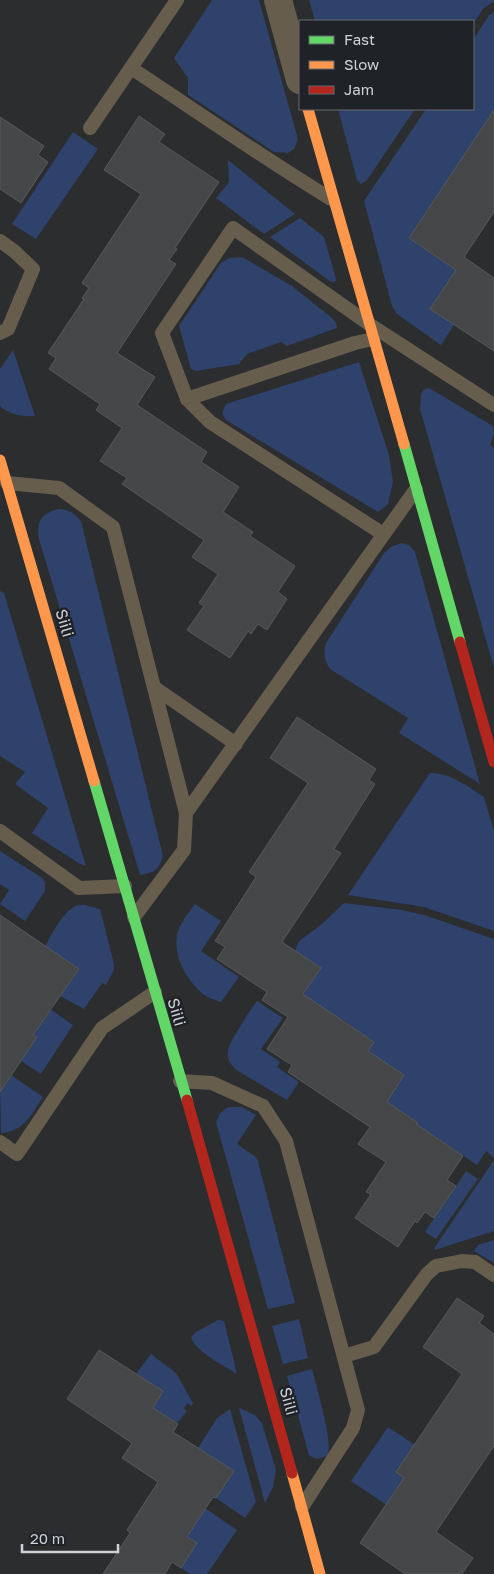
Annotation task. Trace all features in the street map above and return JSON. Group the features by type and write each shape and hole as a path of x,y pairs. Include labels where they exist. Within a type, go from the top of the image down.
{"street":[{"path":"278,0 299,76"},
{"path":"308,110 494,762"},
{"name":"Siili","path":"0,460 134,917 320,1574"}],"lane":[{"path":"90,128 177,0"},
{"path":"131,68 282,169 335,201"},
{"path":"383,534 210,422 187,399 162,333 233,228 369,324 494,405"},
{"path":"0,241 33,269 8,329 0,333"},
{"path":"187,399 374,338"},
{"path":"7,483 60,488 113,526 186,813 184,850 134,917"},
{"path":"186,813 416,489"},
{"path":"155,688 236,744"},
{"path":"0,831 79,888 125,886"},
{"path":"0,1142 17,1154 102,1028 155,992"},
{"path":"180,1081 212,1083 263,1106 286,1141 358,1410 353,1428 302,1507"},
{"path":"344,1356 374,1347 427,1274 436,1266 462,1261 475,1262 494,1275"}],"shaded area":[{"path":"212,0 259,0 298,139 294,149 288,153 274,152 188,95 188,78 174,58"},
{"path":"309,0 494,0 483,9 474,22 474,20 315,20"},
{"path":"494,12 494,110 409,238 456,270 430,309 454,325 441,345 397,314 392,306 364,201 425,110 474,110 474,38 489,15"},
{"path":"338,110 414,110 367,180 361,184 357,180"},
{"path":"73,132 98,149 36,239 12,224"},
{"path":"228,160 295,214 264,234 216,198 229,182"},
{"path":"300,218 324,237 336,281 331,282 270,237"},
{"path":"242,257 292,286 332,318 337,328 287,346 281,342 247,354 239,364 196,371 191,369 179,326 221,263 229,258"},
{"path":"13,350 35,416 16,415 0,406 0,369"},
{"path":"359,362 389,455 393,482 388,504 378,512 226,420 222,413 226,404"},
{"path":"429,388 493,426 494,433 490,445 494,448 494,668 420,409 421,394 424,389"},
{"path":"58,509 71,512 81,521 163,856 153,872 145,874 140,875 39,539 38,527 41,519 47,513"},
{"path":"401,543 409,545 415,552 480,784 399,733 408,718 330,669 325,659 326,643 384,553 391,547"},
{"path":"0,591 4,593 86,866 32,833 48,808 15,784 25,772 0,756"},
{"path":"430,773 452,778 484,797 494,831 494,931 424,907 348,895"},
{"path":"0,851 42,878 45,882 45,891 25,921 0,904 9,890 0,884"},
{"path":"344,903 402,910 424,915 494,939 494,1158 486,1151 477,1165 428,1132 411,1131 417,1122 387,1102 404,1075 368,1051 374,1042 341,1019 297,1004 321,968 295,951 299,941 322,924"},
{"path":"195,904 221,921 201,951 239,977 221,1002 207,997 197,988 186,974 178,957 176,939 178,931"},
{"path":"78,905 100,909 114,964 114,970 106,985 102,983 84,1009 60,996 79,969 45,946 67,912"},
{"path":"257,1001 283,1018 261,1049 280,1062 277,1067 299,1082 287,1100 238,1071 229,1060 228,1050 230,1044"},
{"path":"50,1009 73,1025 41,1074 21,1061 37,1037 33,1034"},
{"path":"11,1075 43,1097 27,1121 16,1129 1,1133 0,1091"},
{"path":"228,1107 242,1107 256,1115 237,1144 257,1158 295,1303 268,1309 216,1122 220,1113"},
{"path":"494,1160 494,1231 435,1250 435,1247"},
{"path":"466,1171 478,1179 436,1239 425,1232"},
{"path":"494,1240 494,1263 474,1251 478,1245"},
{"path":"299,1319 308,1358 283,1364 272,1326"},
{"path":"218,1320 224,1321 237,1374 204,1353 193,1342 191,1337 196,1332"},
{"path":"151,1354 176,1373 193,1403 191,1406 188,1403 184,1408 187,1411 177,1423 153,1408 163,1391 136,1374"},
{"path":"312,1369 326,1426 329,1448 328,1455 318,1458 309,1455 287,1376"},
{"path":"239,1408 255,1415 262,1423 276,1470 273,1487 265,1503"},
{"path":"230,1409 256,1502 245,1518 216,1498 233,1471 198,1448 217,1418"},
{"path":"388,1427 415,1445 396,1472 406,1480 388,1506 351,1481"},
{"path":"205,1508 237,1530 207,1574 190,1574 181,1568 197,1543 187,1537"}],"building":[{"path":"494,110 494,212 464,257 494,278 494,351 430,309 456,270 409,238"},
{"path":"139,116 165,134 159,142 219,182 175,248 177,249 169,260 176,264 117,353 155,377 137,405 207,452 201,462 239,487 223,512 253,532 250,536 295,566 278,592 287,599 267,630 258,624 251,634 248,631 230,658 187,630 204,606 199,603 218,574 192,557 204,540 122,484 127,478 100,461 122,428 96,410 100,404 49,369 56,358 48,353 84,299 82,298 89,288 82,283 141,194 104,170"},
{"path":"0,117 44,146 38,155 48,162 21,203 0,189"},
{"path":"297,717 376,769 369,780 375,784 334,849 341,853 282,942 321,968 303,994 374,1042 368,1051 404,1075 387,1102 463,1156 447,1180 456,1186 434,1218 425,1212 417,1223 415,1221 398,1247 355,1218 371,1194 366,1192 386,1162 358,1144 370,1127 288,1072 292,1065 267,1049 288,1017 262,1000 267,992 217,959 225,947 215,941 256,877 249,872 308,783 270,758"},
{"path":"0,915 79,969 33,1035 37,1037 0,1092"},
{"path":"457,1298 484,1316 479,1323 494,1334 494,1446 436,1532 473,1558 462,1574 405,1574 360,1543 404,1478 396,1472 462,1374 423,1347"},
{"path":"99,1350 163,1391 153,1408 178,1424 173,1432 234,1471 216,1498 213,1497 187,1537 197,1543 181,1568 172,1562 165,1574 103,1574 130,1533 127,1530 158,1482 122,1458 132,1443 67,1399"}],"traffic: fast":[{"path":"404,444 460,642"},
{"path":"94,781 187,1100"}],"traffic: slow":[{"path":"308,110 404,444"},
{"path":"0,460 94,781"},
{"path":"292,1473 320,1574"}],"traffic: jam":[{"path":"460,642 494,762"},
{"path":"187,1100 292,1473"}]}
